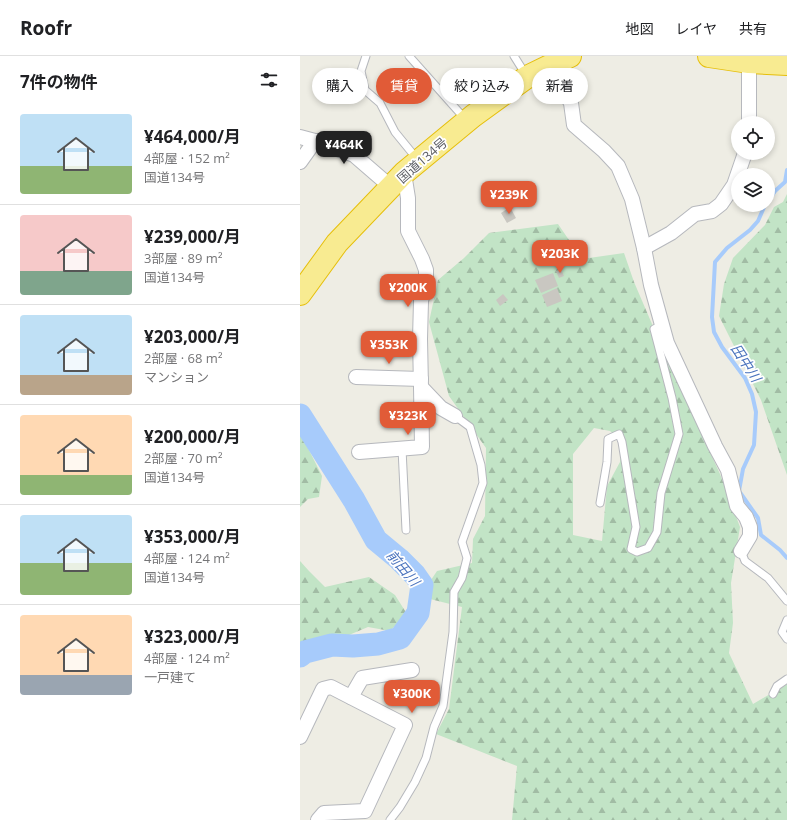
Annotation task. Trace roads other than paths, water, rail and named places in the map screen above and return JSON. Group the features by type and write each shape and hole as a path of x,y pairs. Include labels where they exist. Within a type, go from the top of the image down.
{"highway":[{"name":"国道134号","path":"300,294 337,243 404,174 467,121 527,77 570,56"},
{"path":"709,56 749,62 778,61"}],"street":[{"path":"749,62 749,116"},
{"path":"549,66 571,103 574,125 604,151 618,166 632,199 651,285 667,343 688,390 728,470 737,506 746,517 750,527 750,536 741,551"},
{"path":"300,137 315,141 404,174 408,198 408,231 426,270 426,282 421,301 420,340 422,447 402,450 359,452"},
{"path":"300,162 315,141"},
{"path":"644,248 671,233 695,214 712,211 721,204 734,185 743,160"},
{"path":"356,377 421,383 441,408 455,416"},
{"path":"351,697 362,678 412,670"},
{"path":"300,737 323,689 332,687 405,725 365,811 324,813 318,820"}],"lane":[{"path":"366,56 361,72 365,90 380,103 395,132 404,174"},
{"path":"408,56 467,121"},
{"path":"514,56 527,77"},
{"path":"600,504 607,462 608,439 619,434 622,442 636,527 631,548 637,552 648,548 657,532 660,493 679,434 672,398 654,329 662,325"},
{"path":"390,820 400,807 415,782 426,758 434,727 443,706 453,632 454,592 462,578 466,558 462,542 483,483 481,465 470,427 455,416"},
{"path":"402,450 406,530"},
{"path":"741,551 745,561 768,578 787,601"},
{"path":"787,620 782,632 787,639"},
{"path":"773,694 778,686 787,679"}],"waterway":[{"name":"田中川","path":"775,191 785,182 787,170"},
{"name":"田中川","path":"762,212 758,221 750,230 727,248 715,262 712,317 714,332 722,347 745,378 752,394 756,412 754,445 743,469 739,491 758,518 761,535 780,550 787,558"},
{"name":"前田川","path":"300,415 354,500 376,540 399,559 415,575 422,585 418,613 400,638 378,644 353,646 332,645 305,652 300,656"}]}
